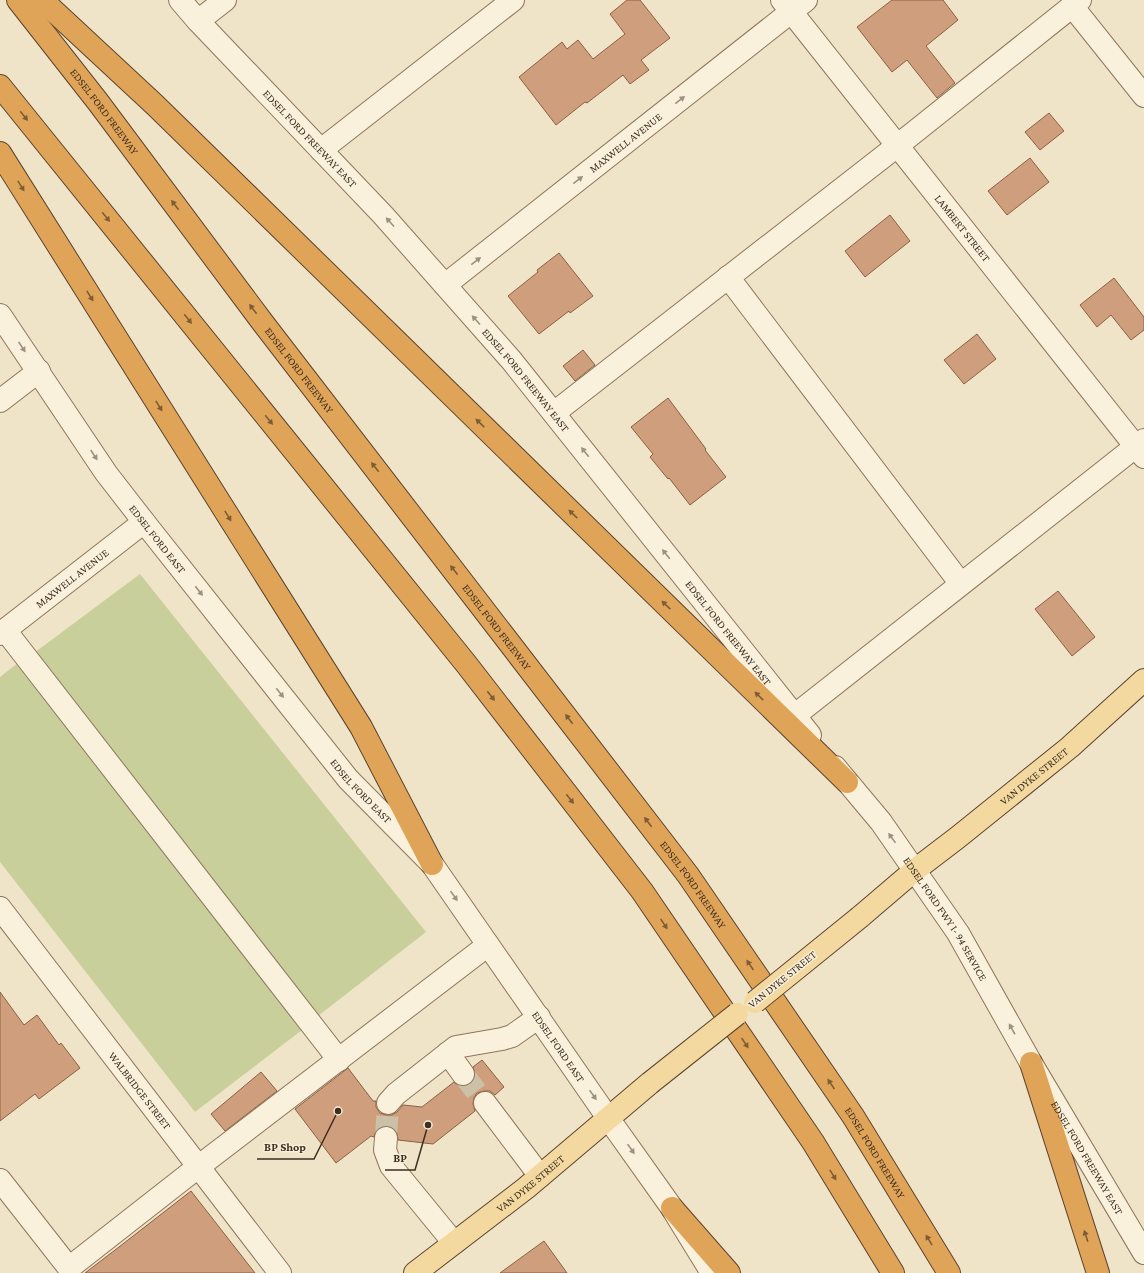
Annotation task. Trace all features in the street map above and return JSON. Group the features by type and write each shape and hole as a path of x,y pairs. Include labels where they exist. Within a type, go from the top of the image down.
{"highway":[{"name":"EDSEL FORD FREEWAY","path":"18,0 98,102 268,329 542,683 688,875 853,1116 949,1273"},
{"path":"42,0 155,105 847,782"},
{"path":"0,86 467,665 642,891 813,1142 893,1273"},
{"path":"0,153 361,727 432,864"},
{"path":"1031,1063 1098,1273"},
{"path":"672,1208 729,1273"}],"main road":[{"name":"VAN DYKE STREET","path":"415,1273 540,1176 650,1083 737,1014 755,1002 860,917 915,870 1070,747 1144,680"}],"street":[{"name":"EDSEL FORD FREEWAY EAST","path":"180,0 198,21 383,215 512,361 847,782"},
{"path":"198,21 225,0"},
{"path":"321,150 513,0"},
{"path":"554,413 897,146 1076,3 1144,96"},
{"name":"LAMBERT STREET","path":"793,4 897,146 1141,447"},
{"name":"MAXWELL AVENUE","path":"445,285 793,4"},
{"path":"728,277 961,584"},
{"name":"EDSEL FORD EAST","path":"0,315 106,473 144,522 348,779 432,864 672,1208 712,1273"},
{"path":"0,401 39,371"},
{"path":"794,716 961,584 1141,447"},
{"name":"MAXWELL AVENUE","path":"3,632 144,522"},
{"path":"3,632 339,1060"},
{"name":"EDSEL FORD FWY I- 94 SERVICE","path":"847,782 881,822 958,933 1031,1063"},
{"name":"WALBRIDGE STREET","path":"0,908 280,1273"},
{"path":"0,1180 70,1268 198,1166 488,945"},
{"path":"388,1103 396,1094 456,1047 512,1036 539,1017"},
{"path":"448,1053 464,1074"},
{"name":"EDSEL FORD FREEWAY EAST","path":"1031,1063 1144,1253"},
{"path":"485,1103 540,1176"},
{"path":"386,1138 385,1150 391,1166 454,1243"}],"green space":[{"path":"140,574 426,932 318,1016 34,653"},
{"path":"18,663 302,1030 195,1112 0,862 0,677"}],"building":[{"path":"627,0 640,0 670,38 641,60 649,70 630,84 623,75 556,125 519,77 562,42 567,49 578,40 593,59 625,34 610,14"},
{"path":"892,0 943,0 958,20 926,46 955,83 937,98 907,60 892,72 857,27"},
{"path":"1049,113 1064,131 1040,150 1025,132"},
{"path":"1030,158 1049,182 1007,215 988,191"},
{"path":"890,215 910,241 865,277 845,251"},
{"path":"559,253 593,296 570,313 569,311 539,334 508,296"},
{"path":"1114,278 1144,317 1144,330 1131,340 1111,315 1097,327 1080,305"},
{"path":"977,334 996,359 964,384 944,360"},
{"path":"583,350 595,365 575,381 563,366"},
{"path":"668,398 726,477 690,505 650,457 653,454 631,427"},
{"path":"1058,591 1095,637 1072,656 1035,609"},
{"path":"0,992 24,1025 37,1015 59,1045 61,1043 80,1068 39,1099 35,1094 0,1121"},
{"path":"482,1060 504,1087 495,1095 490,1091 477,1093 473,1104 475,1111 433,1144 398,1140 397,1133 393,1128 387,1126 381,1127 376,1131 374,1137 371,1136 336,1163 295,1109 348,1068 373,1101 376,1101 376,1107 380,1113 392,1115 403,1105 422,1107 454,1082 458,1085 464,1086 471,1084 474,1080 475,1073 473,1067"},
{"path":"261,1072 277,1091 225,1131 211,1114"},
{"path":"191,1191 255,1273 85,1273 119,1247"},
{"path":"544,1241 567,1273 500,1273"}],"tunnel":[{"path":"463,1074 485,1103"},
{"path":"386,1138 388,1103"}],"place":[{"name":"BP Shop","path":"338,1111"},
{"name":"BP","path":"428,1125"}]}
